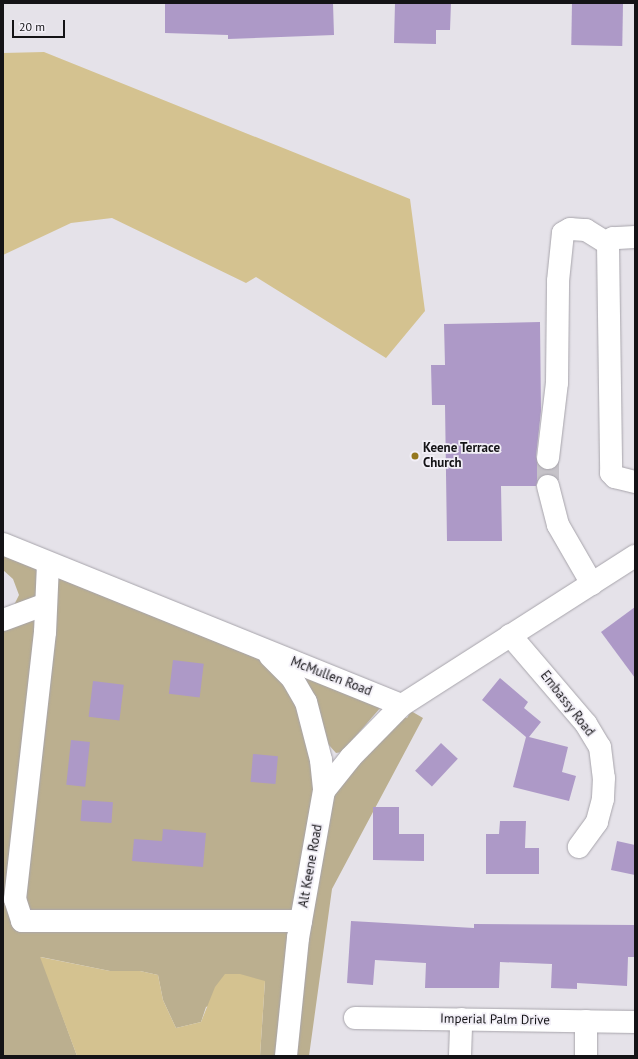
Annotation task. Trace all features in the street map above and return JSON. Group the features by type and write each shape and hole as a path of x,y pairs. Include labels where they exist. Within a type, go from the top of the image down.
{"street":[{"path":"548,458 557,383 558,281 563,233 570,229 586,230 608,244"},
{"path":"635,237 613,238 608,244 611,473 615,477 635,482"},
{"path":"548,486 558,525 592,584"},
{"name":"McMullen Road","path":"3,544 48,564 402,705"},
{"path":"402,705 510,634 635,556"},
{"path":"48,564 46,604 13,916 301,921"},
{"path":"3,620 46,604"},
{"name":"Embassy Road","path":"510,634 586,724 600,747 604,778 603,799 597,822 579,847"},
{"path":"265,651 292,678 306,702 322,760 324,791"},
{"name":"Alt Keene Road","path":"286,1056 301,921 324,791 350,757 402,705"},
{"name":"Imperial Palm Drive","path":"355,1018 635,1022"},
{"path":"460,1056 461,1019"},
{"path":"586,1021 586,1056"}],"shaded area":[{"path":"44,52 410,199 425,311 386,358 256,277 246,283 112,218 71,223 3,255 3,53"},
{"path":"3,555 261,660 285,685 298,707 307,732 314,791 276,1056 260,1056 265,981 206,1007 201,1022 176,1028 163,1000 158,975 140,971 110,971 41,957 77,1056 3,1056 3,609 13,607 19,595 13,579 3,570"},
{"path":"303,675 381,707 342,752 336,753 328,744"},
{"path":"411,711 423,718 332,889 309,1056 295,1056 307,939 333,795 357,765 404,717 407,718"},
{"path":"40,957 110,971 140,971 158,975 163,1000 176,1028 201,1022 215,987 225,974 240,974 265,981 260,1056 77,1056"}],"building":[{"path":"165,3 333,3 334,35 228,39 228,35 165,33"},
{"path":"395,3 451,3 450,30 436,30 436,44 394,43"},
{"path":"572,3 623,4 622,46 571,45"},
{"path":"540,322 541,411 536,457 541,468 547,470 555,468 555,476 545,474 539,477 536,486 501,486 502,541 447,541 445,405 432,405 431,365 445,365 444,324"},
{"path":"635,607 635,678 601,632"},
{"path":"173,660 204,664 200,698 169,694"},
{"path":"500,678 528,702 524,708 541,722 529,737 568,747 562,772 576,776 569,801 513,787 526,737 482,700"},
{"path":"93,681 124,685 119,721 89,717"},
{"path":"71,740 90,742 85,787 66,785"},
{"path":"441,743 458,759 432,786 415,771"},
{"path":"253,754 278,756 275,784 251,782"},
{"path":"82,800 113,802 111,823 81,821"},
{"path":"373,807 399,807 399,834 424,834 424,861 373,860"},
{"path":"500,821 526,821 525,848 539,848 539,874 486,874 486,834 499,834"},
{"path":"163,829 206,833 203,867 132,861 134,839 162,841"},
{"path":"617,841 635,845 635,875 611,870"},
{"path":"351,921 474,928 474,924 635,925 635,957 628,957 627,986 577,983 577,989 551,988 552,964 500,962 499,988 425,988 426,963 375,960 373,985 347,983"}],"tunnel":[{"path":"548,458 548,486"}],"place":[{"name":"Keene Terrace Church","path":"415,456"}]}
